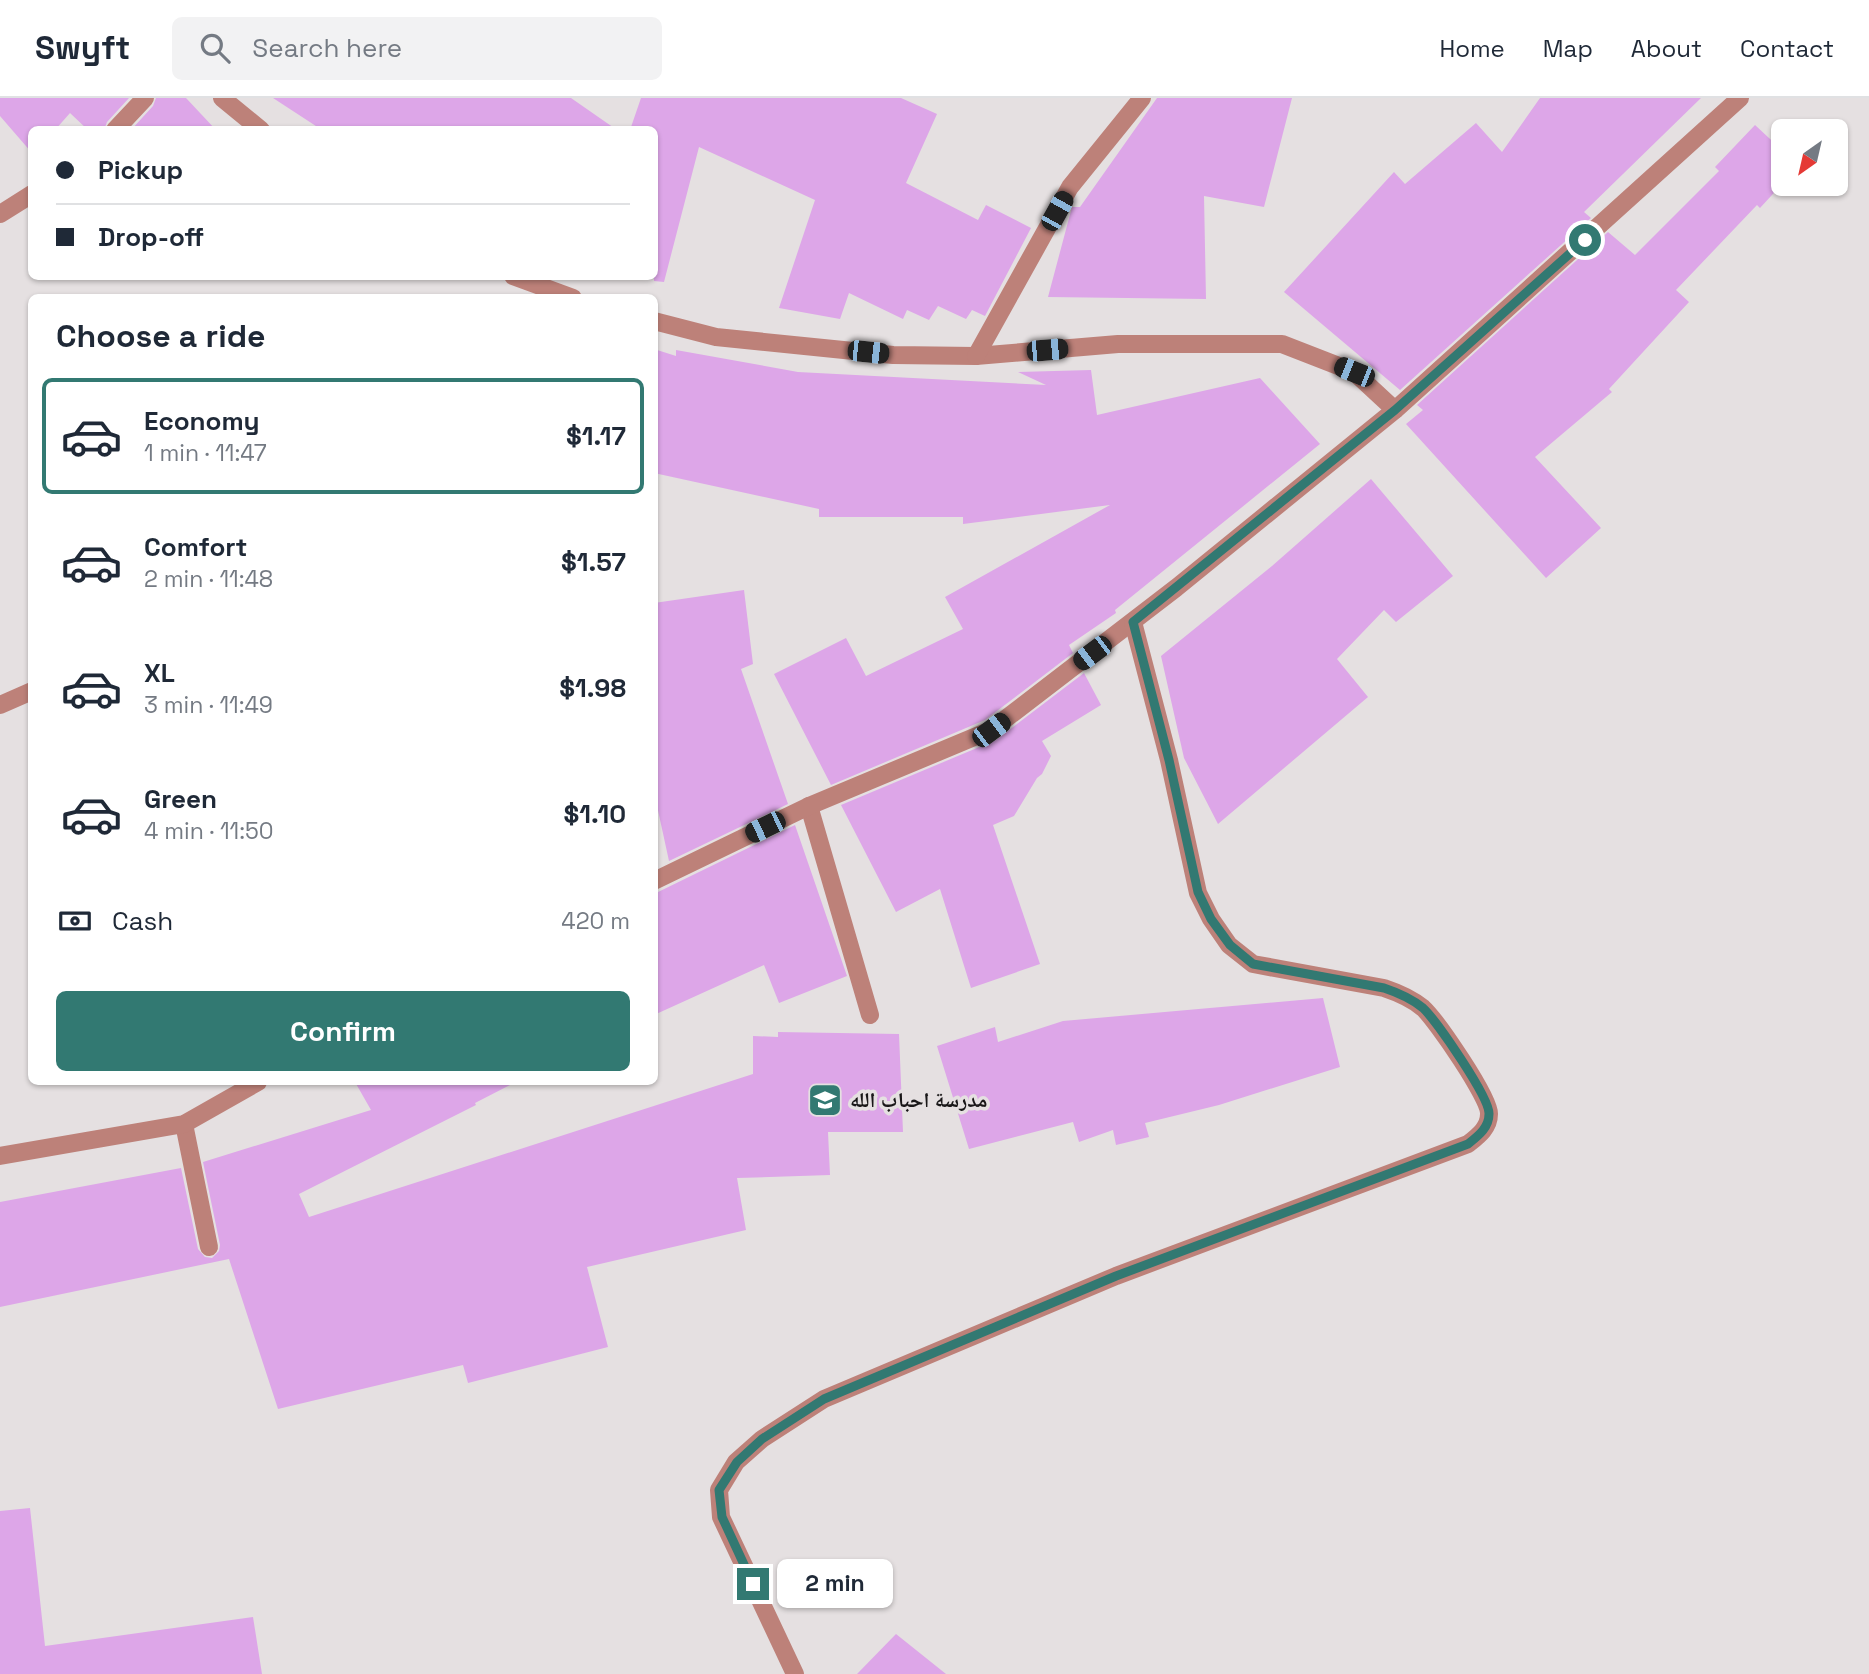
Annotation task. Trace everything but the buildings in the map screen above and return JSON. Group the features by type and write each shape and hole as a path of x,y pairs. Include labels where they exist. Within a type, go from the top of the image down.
{"street":[{"path":"119,126 145,98"},
{"path":"222,98 256,126"},
{"path":"976,356 1070,187 1142,98"},
{"path":"658,879 809,806 991,730 1133,622 1395,410 1740,98"},
{"path":"0,214 28,196"},
{"path":"524,280 562,294"},
{"path":"658,322 716,337 893,355 976,356 1118,344 1282,344 1354,372 1395,410"},
{"path":"795,1674 722,1517 719,1490 737,1462 762,1439 824,1399 1091,1287 1468,1144 1484,1131 1489,1115 1485,1096 1425,1009 1405,995 1384,988 1253,964 1230,945 1211,919 1198,892 1169,760 1133,622"},
{"path":"0,705 28,693"},
{"path":"809,806 870,1016"},
{"path":"0,1156 184,1124 253,1085"},
{"path":"184,1124 209,1247"}],"place":[{"name":"مدرسة احباب الله","path":"825,1100"}],"route":[{"path":"753,1584 722,1517 719,1490 737,1462 762,1439 824,1399 1116,1276 1468,1144 1484,1131 1489,1115 1485,1096 1425,1009 1405,995 1384,988 1253,964 1230,945 1211,919 1198,892 1169,760 1133,622 1395,410 1585,240"}]}
